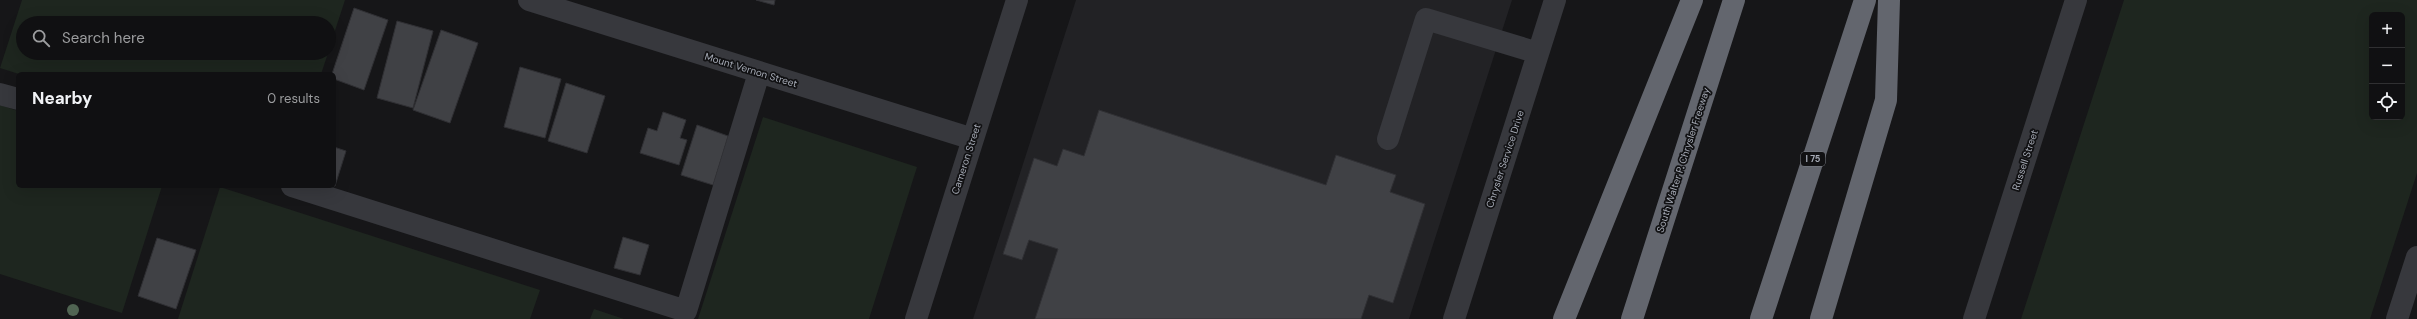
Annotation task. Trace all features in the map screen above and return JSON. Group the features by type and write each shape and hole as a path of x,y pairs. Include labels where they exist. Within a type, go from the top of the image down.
{"highway":[{"path":"1564,319 1692,0"},
{"name":"South Walter P. Chrysler Freeway","path":"1632,319 1734,0"},
{"name":"I 75","path":"1760,319 1865,0"},
{"path":"1821,319 1886,100 1890,0"}],"street":[{"name":"Mount Vernon Street","path":"529,0 973,140"},
{"name":"Cameron Street","path":"916,319 1017,0"},
{"name":"Chrysler Service Drive","path":"1454,319 1555,0"},
{"name":"Russell Street","path":"1974,319 2076,0"},
{"path":"1388,139 1426,19 1538,53"},
{"path":"298,188 686,311 759,72"},
{"path":"0,94 16,98"},
{"path":"2397,319 2417,257"}],"shaded area":[{"path":"22,0 345,0 336,28 336,16 17,16"},
{"path":"1076,0 1512,0 1409,319 973,319"},
{"path":"2124,0 2417,0 2417,173 2370,319 2021,319"},
{"path":"16,19 16,60 326,60 322,72 16,73 0,68"},
{"path":"0,105 16,110 16,188 161,188 122,313 0,274"},
{"path":"763,117 917,167 869,319 698,319"},
{"path":"220,188 540,290 530,319 178,319"},
{"path":"594,309 624,319 590,319"}],"building":[{"path":"756,0 775,0 774,5"},
{"path":"354,8 388,20 364,90 336,80 336,72 333,72"},
{"path":"397,21 433,31 413,108 377,98"},
{"path":"441,30 478,43 450,123 413,110"},
{"path":"520,67 561,79 545,138 504,127"},
{"path":"566,83 605,96 587,153 548,141"},
{"path":"1099,110 1326,185 1336,155 1396,175 1390,192 1425,204 1393,303 1369,295 1361,319 1035,319 1058,249 1029,240 1022,260 1003,254 1034,158 1057,166 1063,149 1084,156"},
{"path":"663,112 686,120 680,138 687,140 679,165 640,153 648,128 657,131"},
{"path":"697,125 728,136 713,185 681,175"},
{"path":"336,148 346,151 336,183"},
{"path":"623,237 649,245 640,275 614,268"},
{"path":"157,238 196,250 176,309 138,296"}]}
